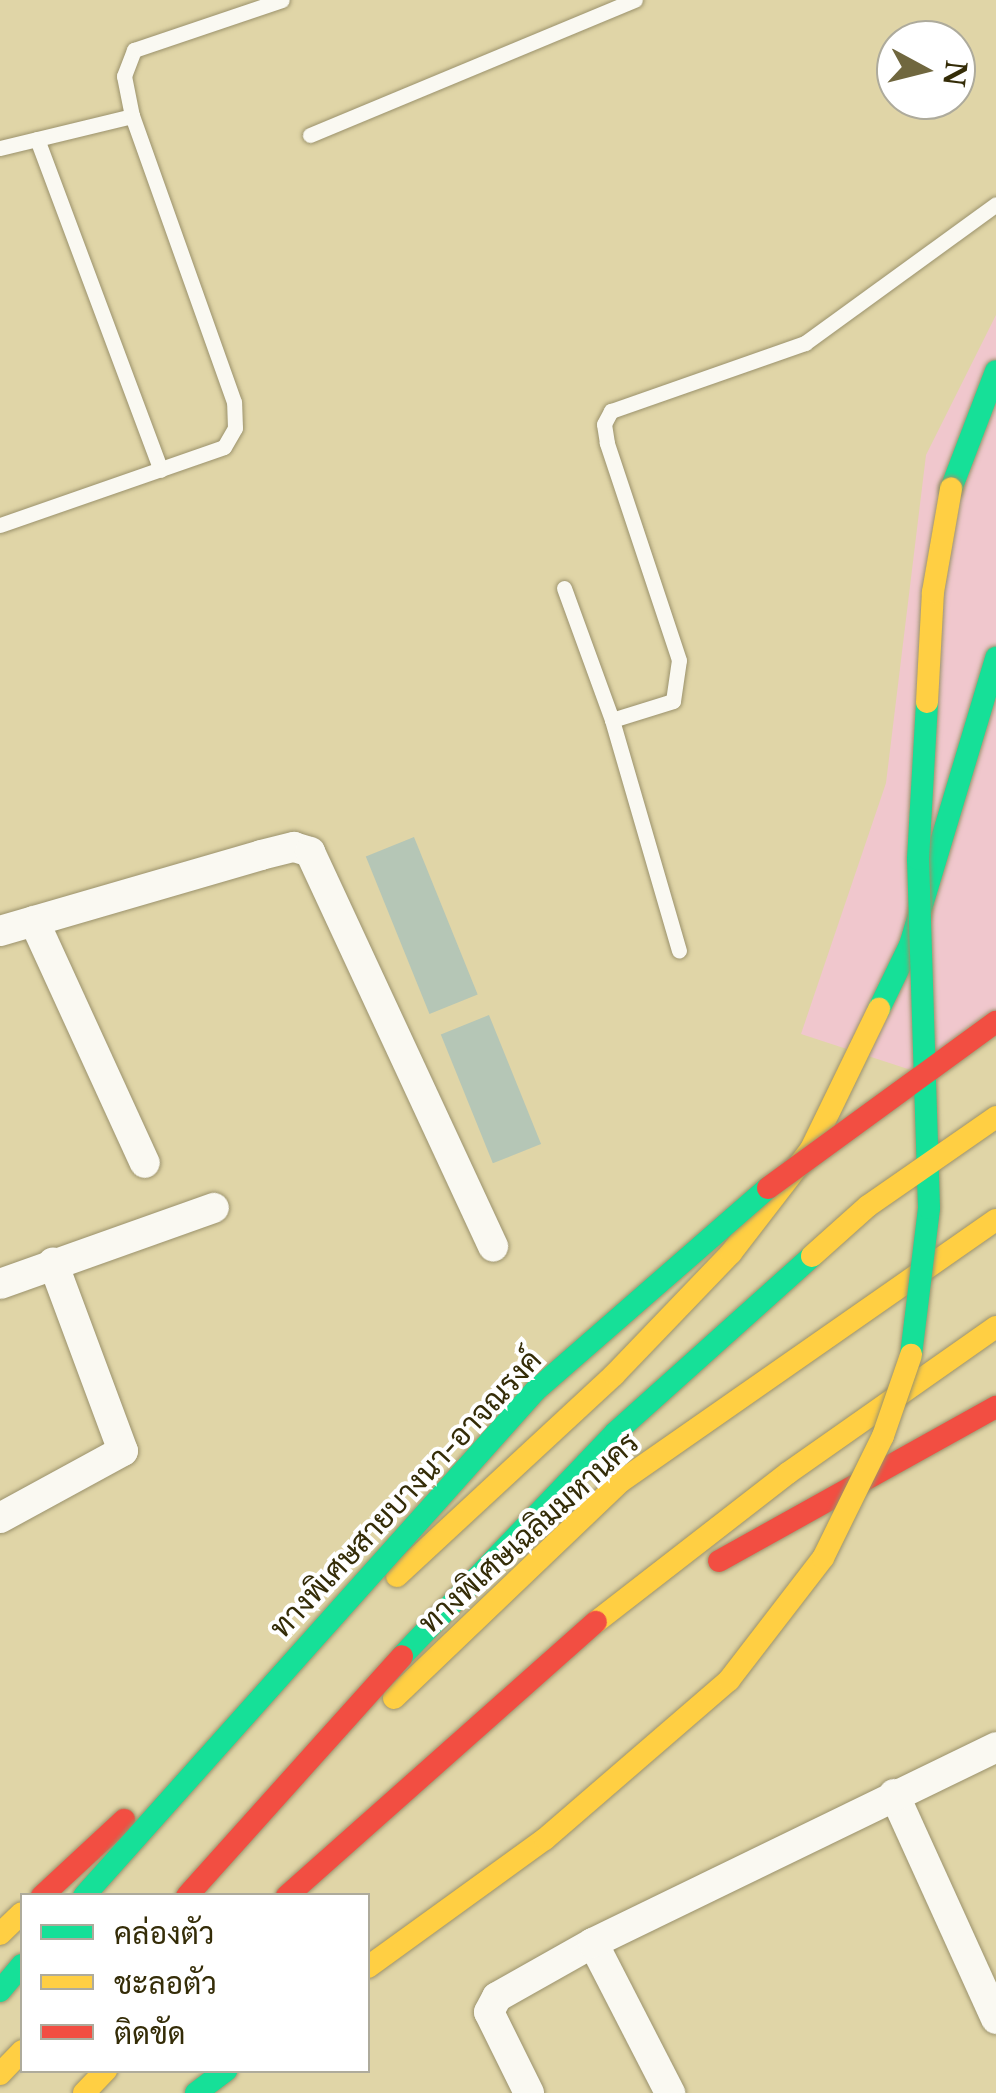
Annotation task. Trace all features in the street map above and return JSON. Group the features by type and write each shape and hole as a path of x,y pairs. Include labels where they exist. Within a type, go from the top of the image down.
{"highway":[{"path":"370,1966 544,1839 729,1680 824,1558 883,1436 908,1367 929,1208 918,859 933,592 951,489 996,371"},
{"path":"620,1482 811,1149 910,945 996,658"},
{"name":"ทางพิเศษสายบางนา-อาจณรงค์","path":"87,1893 536,1392 776,1181 996,1022"},
{"path":"189,1893 480,1569 616,1433 868,1206 996,1117"},
{"path":"45,1893 614,1374 731,1253 811,1149"},
{"name":"ทางพิเศษเฉลิมมหานคร","path":"189,1893 620,1482 996,1220"},
{"path":"290,1893 558,1650 788,1473 996,1326"},
{"path":"558,1650 996,1407"},
{"path":"0,1934 20,1916"},
{"path":"0,1990 20,1967"},
{"path":"0,2074 20,2053"},
{"path":"10,2093 27,2073"},
{"path":"84,2093 103,2073"},
{"path":"196,2093 222,2073"}],"street":[{"path":"0,931 262,855 294,847 310,852 493,1248"},
{"path":"34,921 145,1162"},
{"path":"0,1284 214,1208"},
{"path":"0,1518 123,1450 54,1263"},
{"path":"529,2093 490,2012 491,2002 593,1942 996,1747"},
{"path":"894,1794 996,2019"},
{"path":"593,1942 670,2093"}],"lane":[{"path":"0,525 224,448 235,428 234,402 132,116 124,76 134,50 282,0"},
{"path":"310,135 634,0"},
{"path":"0,148 132,116"},
{"path":"37,139 161,470"},
{"path":"612,720 672,702 680,681 680,660 608,442 604,424 611,411 805,342 996,204"},
{"path":"564,588 612,720 679,950"}],"shaded area":[{"path":"996,315 996,1018 917,1072 801,1034 886,783 926,455"}],"building":[{"path":"414,837 478,995 429,1014 366,856"},
{"path":"489,1015 541,1144 493,1163 441,1034"}],"traffic: fast":[{"path":"951,489 996,371"},
{"path":"879,1009 910,945 996,658"},
{"path":"911,1355 929,1208 918,859 927,702"},
{"path":"87,1893 535,1391 768,1188"},
{"path":"402,1656 615,1433 812,1256"},
{"path":"0,1991 20,1967"},
{"path":"196,2093 222,2073"}],"traffic: slow":[{"path":"927,702 933,592 951,489"},
{"path":"397,1576 614,1375 731,1253 811,1149 879,1009"},
{"path":"812,1256 868,1206 996,1117"},
{"path":"394,1698 620,1482 996,1220"},
{"path":"596,1622 788,1473 996,1327"},
{"path":"370,1966 545,1839 729,1680 823,1558 883,1436 911,1355"},
{"path":"0,1934 20,1915"},
{"path":"0,2074 20,2053"},
{"path":"84,2093 103,2073"}],"traffic: jam":[{"path":"768,1188 996,1022"},
{"path":"719,1561 996,1407"},
{"path":"290,1893 596,1622"},
{"path":"190,1893 402,1656"},
{"path":"45,1893 124,1820"}]}
